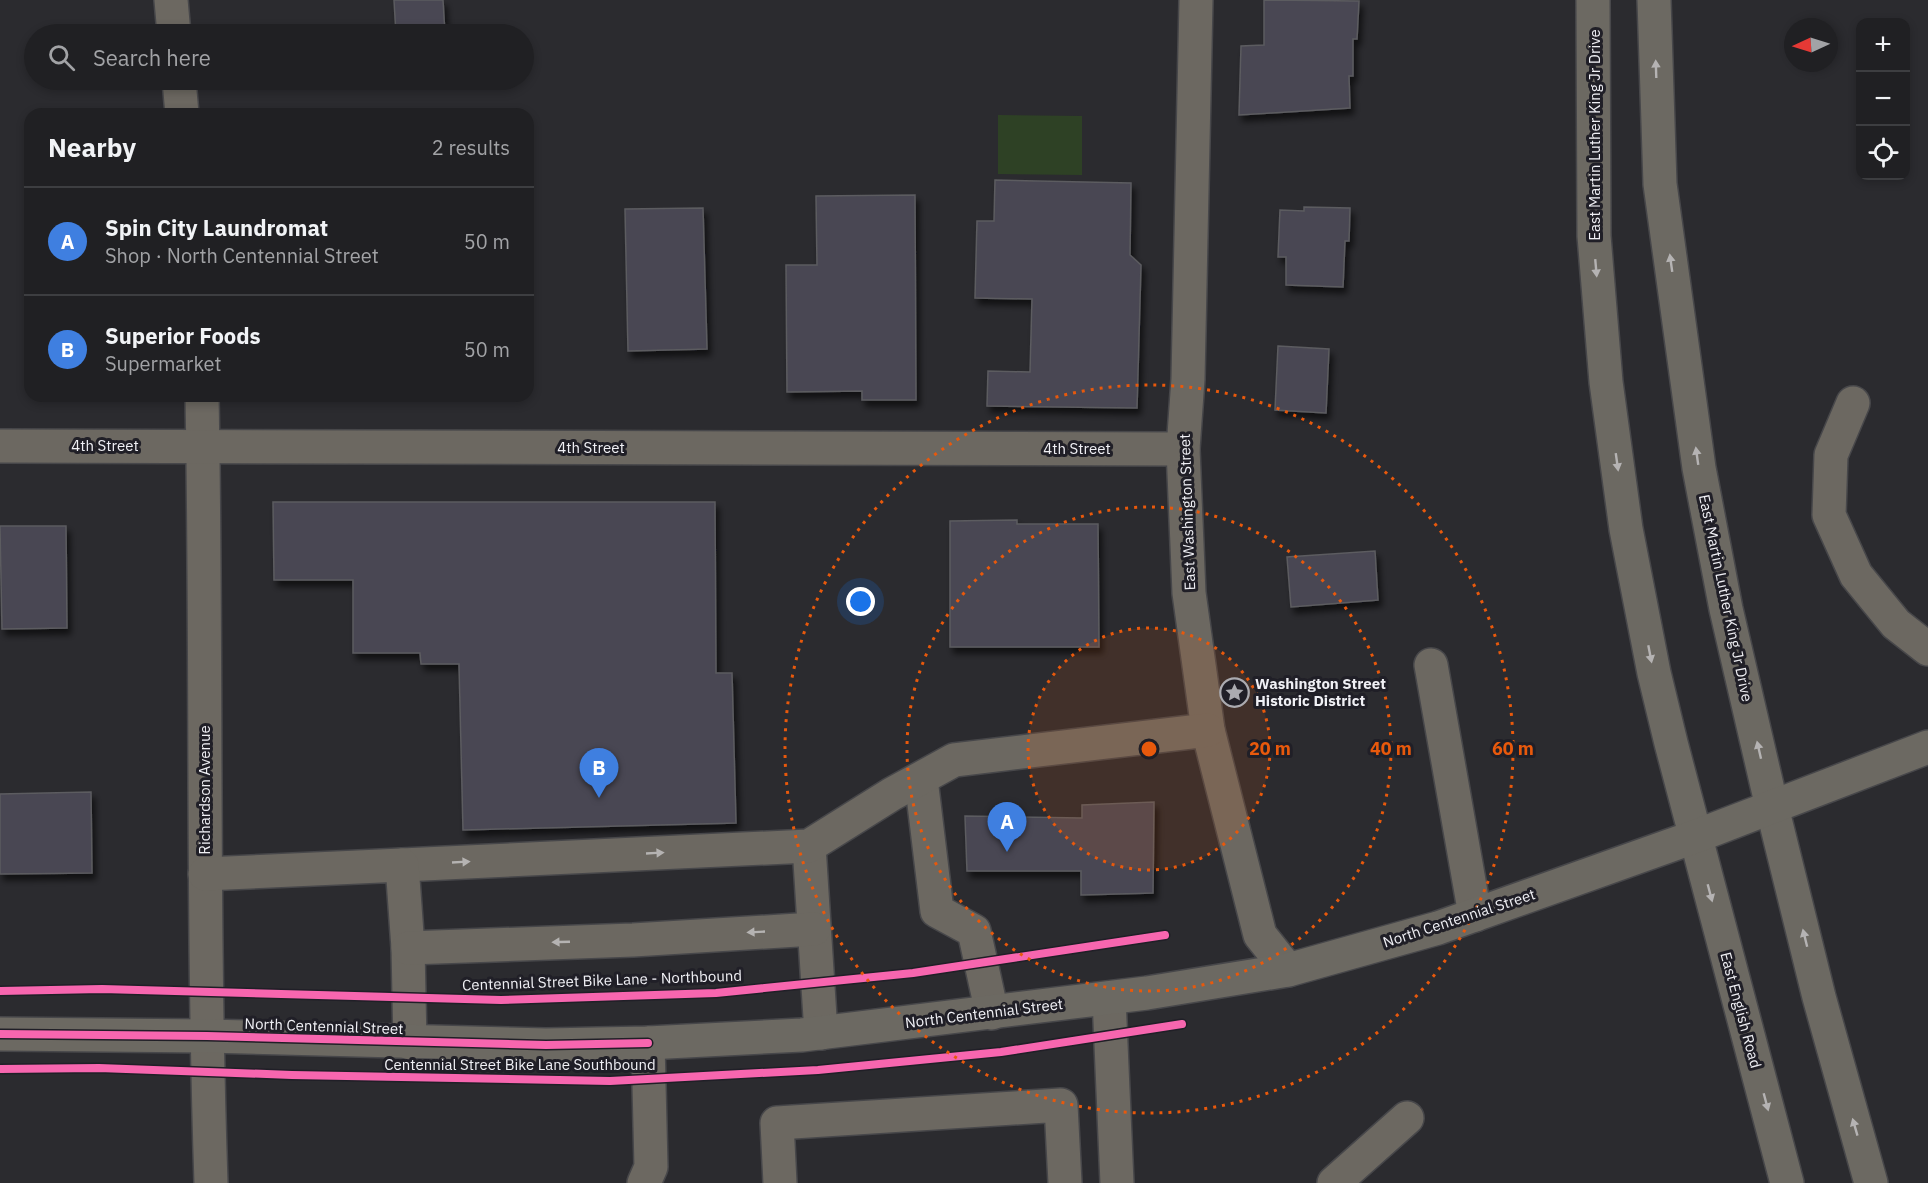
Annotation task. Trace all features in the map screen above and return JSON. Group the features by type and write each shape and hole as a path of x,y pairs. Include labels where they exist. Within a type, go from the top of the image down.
{"main road":[{"name":"East Martin Luther King Jr Drive","path":"1593,0 1594,236 1606,382 1626,529 1654,673 1694,837"},
{"name":"East Martin Luther King Jr Drive","path":"1654,0 1660,184 1699,468 1726,609 1772,807 1819,997 1871,1183"},
{"name":"North Centennial Street","path":"0,1034 207,1036 546,1045 648,1043 821,1033 1109,998 1288,970 1438,928 1694,837 1928,747"},
{"name":"East English Road","path":"1694,837 1787,1183"}],"street":[{"path":"171,0 173,24"},
{"name":"East Washington Street","path":"1196,0 1188,379 1183,448 1189,593 1208,730 1260,935 1288,970"},
{"path":"180,90 181,108"},
{"name":"Richardson Avenue","path":"202,402 205,874 211,1183"},
{"path":"1853,403 1831,455 1829,515 1856,575 1896,624 1928,650"},
{"name":"4th Street","path":"0,446 1183,448"},
{"path":"1431,665 1475,915"},
{"path":"205,874 809,846 892,794 954,760 1208,730"},
{"path":"921,779 937,911 974,930 992,1012"},
{"path":"809,846 821,1033"},
{"path":"402,865 408,948 410,1043"},
{"path":"408,948 633,940 814,928"},
{"path":"1109,998 1117,1183"},
{"path":"644,1183 651,1167 648,1043"},
{"path":"780,1183 777,1123 1061,1105 1065,1183"},
{"path":"1334,1183 1407,1118"}],"green space":[{"path":"998,115 1082,116 1082,175 998,174"}],"building":[{"path":"394,0 443,0 444,24 395,24"},
{"path":"1264,0 1359,1 1357,39 1353,39 1353,76 1349,76 1350,108 1239,115 1241,46 1264,45"},
{"path":"995,180 1131,183 1130,255 1141,265 1137,408 987,406 988,371 1030,372 1032,299 975,298 977,221 994,221"},
{"path":"915,195 916,400 862,400 862,391 787,392 786,265 817,265 816,196"},
{"path":"1304,207 1350,208 1349,241 1345,241 1343,287 1286,285 1286,257 1278,257 1280,210 1304,211"},
{"path":"703,208 707,349 628,351 625,209"},
{"path":"1278,346 1329,349 1326,413 1275,410"},
{"path":"273,502 715,502 716,673 732,673 736,823 463,830 459,664 421,664 420,653 353,653 353,580 274,580"},
{"path":"1017,520 1017,524 1098,524 1099,647 950,647 950,521"},
{"path":"0,526 66,526 67,628 2,629"},
{"path":"1375,551 1378,600 1291,607 1287,557"},
{"path":"91,792 92,873 0,874 0,794"},
{"path":"1154,802 1153,893 1081,895 1081,871 967,871 965,816 1082,818 1082,805"}],"cycle path":[{"name":"Centennial Street Bike Lane - Northbound","path":"0,991 102,989 501,1000 716,993 913,973 1165,935"},
{"name":"Centennial Street Bike Lane Southbound","path":"0,1069 99,1068 292,1075 610,1081 818,1070 1001,1052 1182,1024"},
{"name":"Centennial Street Bike Lane Southbound","path":"0,1034 207,1036 546,1045 648,1043"}],"place":[{"name":"Washington Street Historic District","path":"1234,692"},
{"name":"Superior Foods","path":"599,798"},
{"name":"Spin City Laundromat","path":"1007,852"}]}
